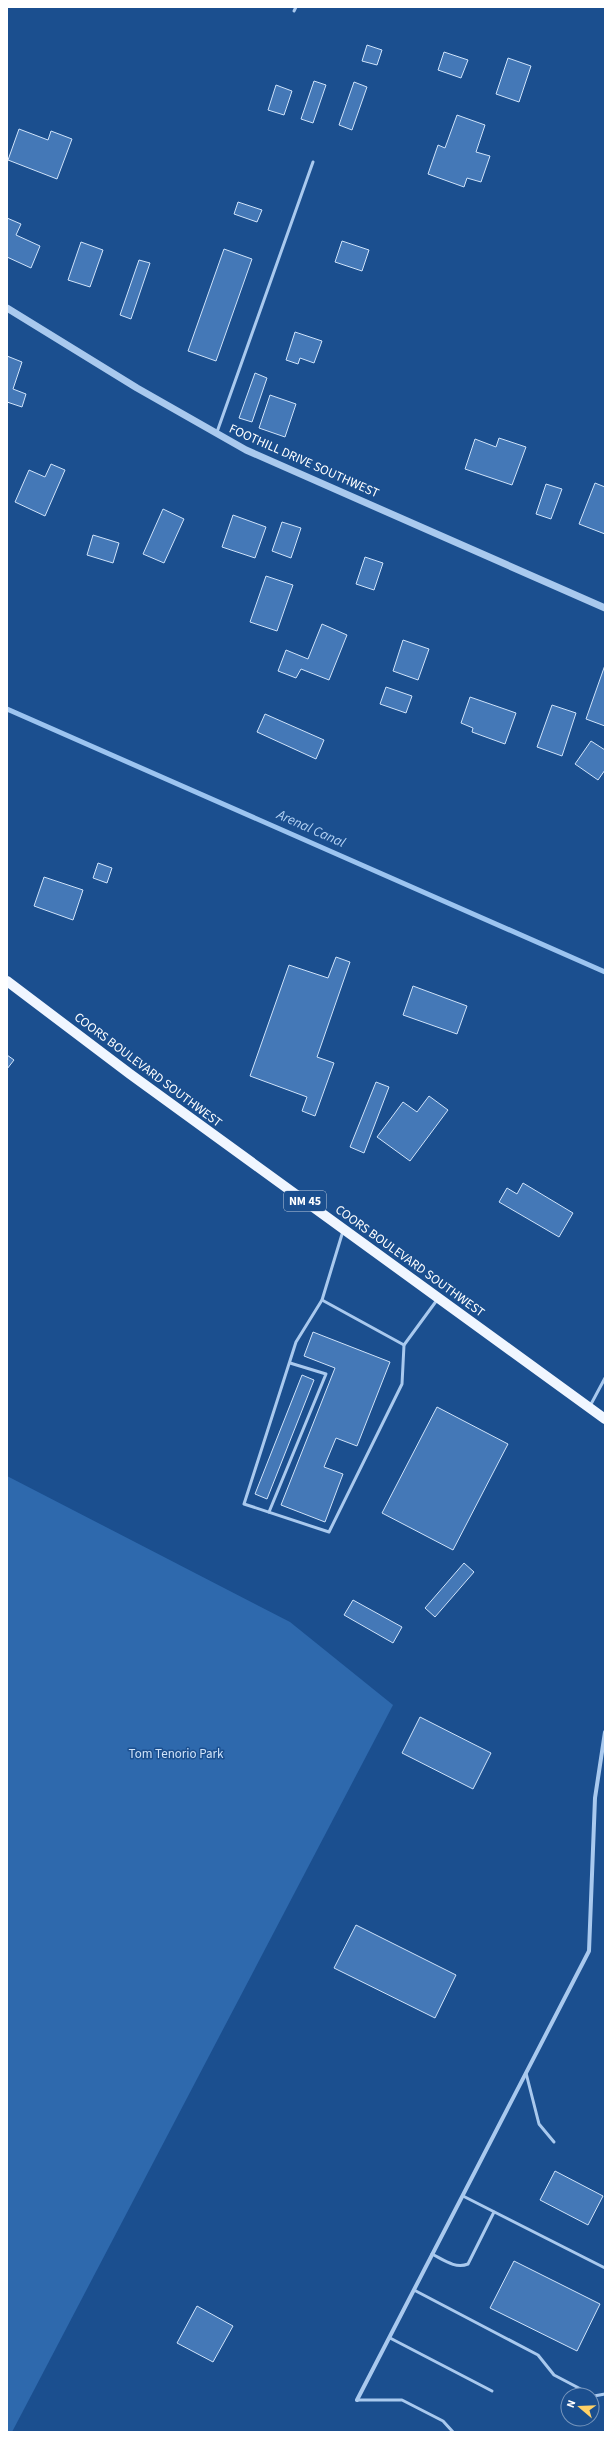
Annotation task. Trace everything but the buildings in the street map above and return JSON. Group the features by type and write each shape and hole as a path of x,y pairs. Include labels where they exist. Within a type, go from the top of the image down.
{"main road":[{"name":"COORS BOULEVARD SOUTHWEST","path":"7,981 130,1074 605,1420"}],"street":[{"name":"FOOTHILL DRIVE SOUTHWEST","path":"7,308 136,388 246,450 605,608"},
{"path":"358,2400 588,1950 595,1798 605,1732"}],"lane":[{"path":"217,434 313,162"},
{"path":"344,1230 322,1300 296,1342 244,1504 329,1532 402,1384 404,1345 438,1298"},
{"path":"322,1300 404,1345"},
{"path":"269,1512 326,1374 290,1363"},
{"path":"589,1408 605,1378"},
{"path":"526,2073 539,2124 554,2142"},
{"path":"462,2196 605,2268"},
{"path":"432,2254 452,2265 460,2266 468,2264 494,2212"},
{"path":"414,2290 538,2355 554,2375 594,2396 603,2396 605,2394"},
{"path":"390,2338 492,2391"},
{"path":"358,2400 402,2400 443,2421 453,2432"}],"green space":[{"name":"Tom Tenorio Park","path":"7,1476 290,1622 393,1705 12,2432 7,2432"}],"waterway":[{"name":"Arenal Canal","path":"7,709 605,972"}]}
